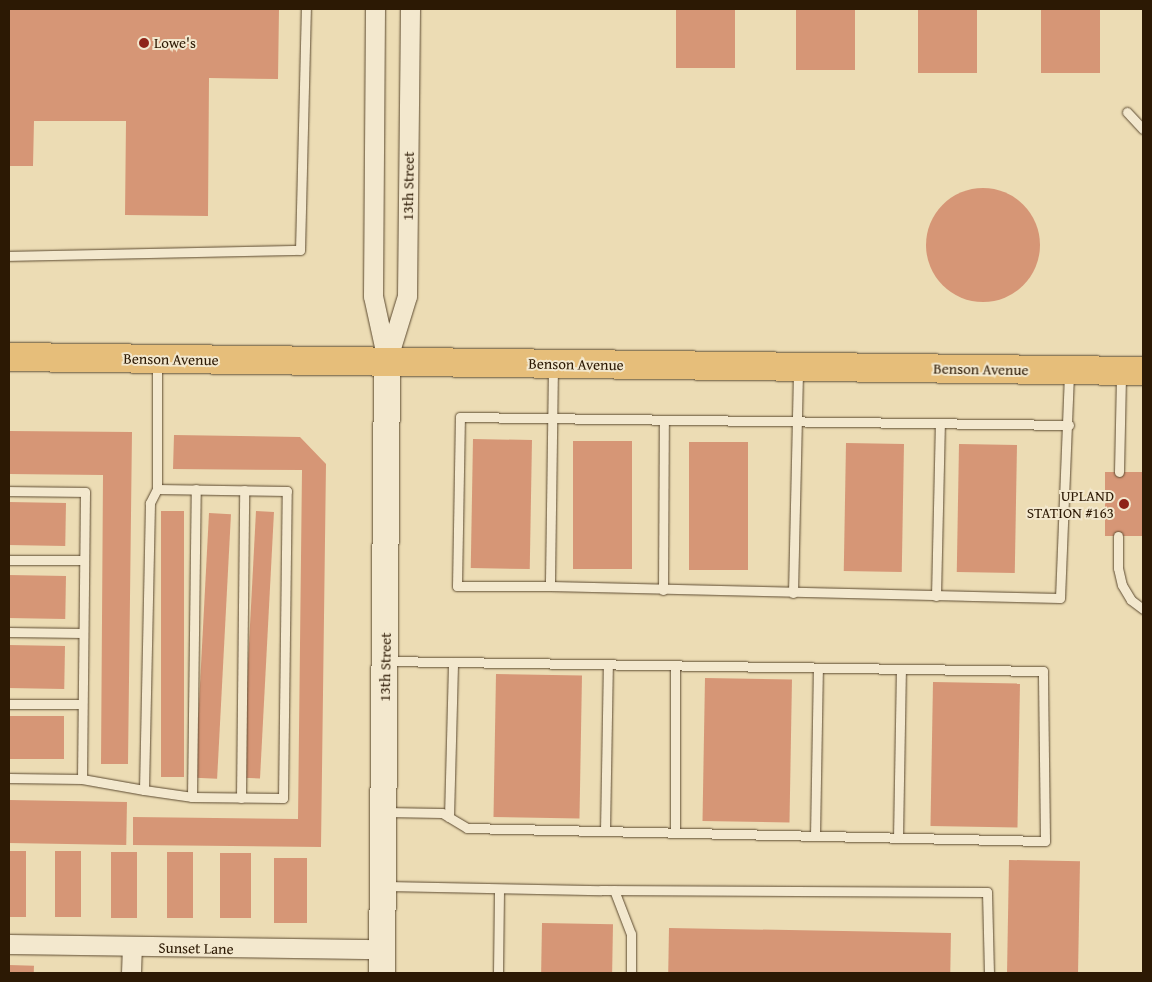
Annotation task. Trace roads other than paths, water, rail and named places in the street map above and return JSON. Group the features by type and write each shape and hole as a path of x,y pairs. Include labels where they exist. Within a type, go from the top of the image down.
{"main road":[{"name":"Benson Avenue","path":"9,357 1132,371"}],"street":[{"name":"13th Street","path":"375,9 373,296 388,361 382,961"},
{"name":"13th Street","path":"388,361 407,296 410,9"},
{"name":"Sunset Lane","path":"9,944 132,947 382,961"},
{"path":"132,947 132,973"}],"lane":[{"path":"9,256 300,250 306,9"},
{"path":"1127,112 1143,129"},
{"path":"144,790 150,503 157,489 157,358"},
{"path":"550,586 553,364"},
{"path":"793,594 798,367"},
{"path":"1069,370 1069,424 1060,598 793,594 550,586 457,586 460,417 797,423 1069,424"},
{"path":"1120,472 1132,371"},
{"path":"663,590 664,421"},
{"path":"936,596 940,424"},
{"path":"9,778 82,779 192,797 283,798 287,491 157,489"},
{"path":"192,797 196,489"},
{"path":"241,798 244,490"},
{"path":"9,491 85,492 82,779"},
{"path":"1118,536 1118,568 1122,585 1131,600 1143,610"},
{"path":"9,560 84,560"},
{"path":"9,632 83,633"},
{"path":"384,812 442,813 468,828 1045,841 1043,671 385,661"},
{"path":"449,817 453,662"},
{"path":"604,831 608,664"},
{"path":"675,665 675,832"},
{"path":"815,836 818,668"},
{"path":"898,838 901,669"},
{"path":"9,704 82,704"},
{"path":"383,885 499,889 987,892 989,973"},
{"path":"498,973 499,889"},
{"path":"614,890 631,934 631,973"}],"place":[{"name":"Lowe's","path":"144,43"},
{"name":"UPLAND STATION #163","path":"1124,504"}]}
